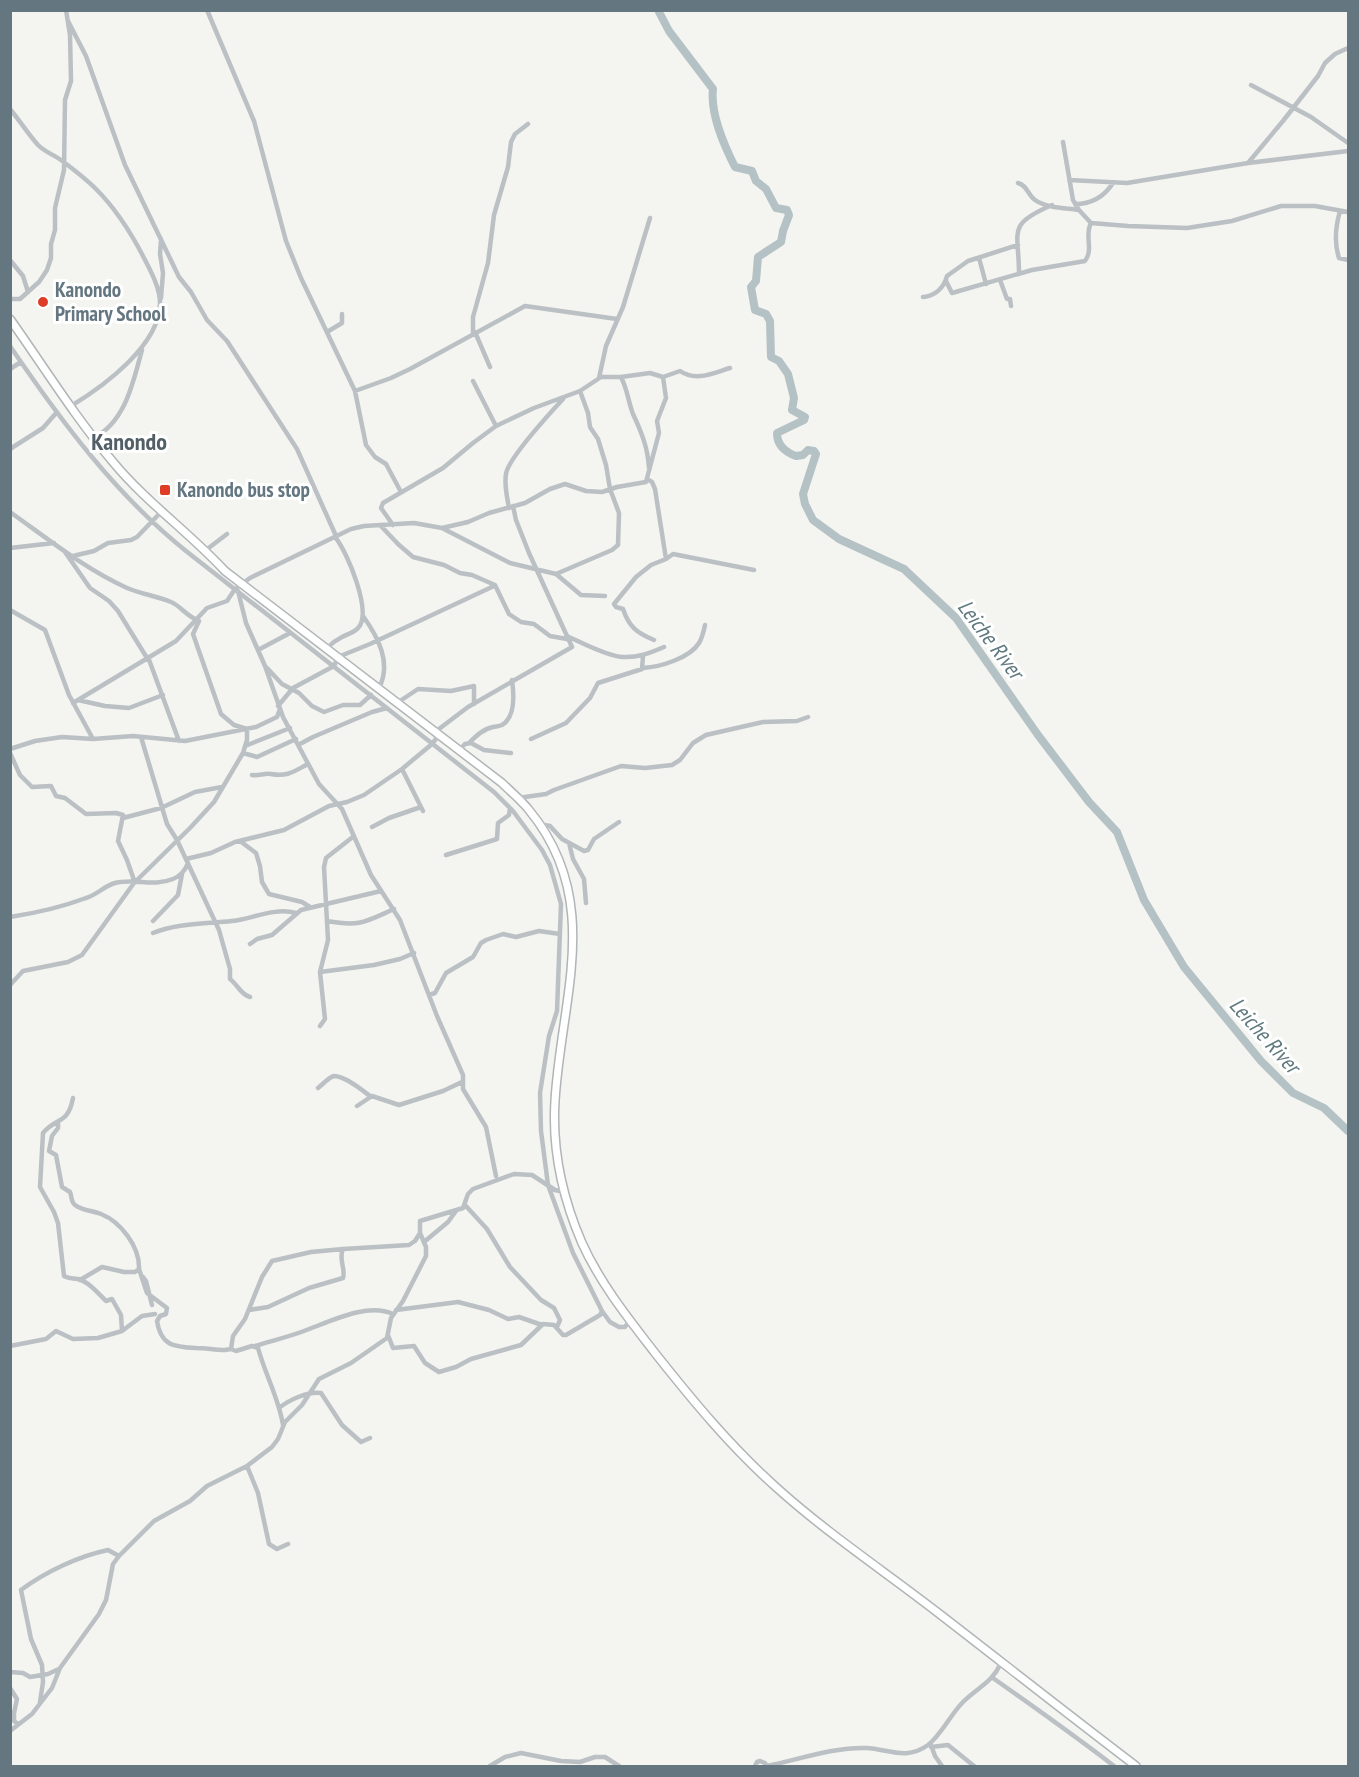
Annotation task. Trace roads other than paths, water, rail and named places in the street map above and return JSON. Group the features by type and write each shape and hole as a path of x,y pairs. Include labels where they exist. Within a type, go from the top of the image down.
{"highway":[{"path":"10,319 114,463 162,511 206,550 239,588 327,648 459,750 518,798 539,824 563,870 573,920 573,961 559,1060 555,1110 557,1148 564,1192 582,1244 614,1299 698,1408 757,1469 794,1502 1136,1767"}],"street":[{"path":"10,300 20,299 39,282 51,258 55,208 64,170 64,109 70,81 71,48 66,10"},
{"path":"207,10 254,121 286,241 355,391 366,445 375,457 386,464 401,492"},
{"path":"68,21 83,49 125,165 179,277 191,292 207,320 222,333 297,449 354,572 363,615 378,641 385,673 379,688"},
{"path":"1248,163 1294,108 1325,63 1335,54 1348,48"},
{"path":"1251,85 1326,126 1348,143"},
{"path":"10,109 41,148 63,162 95,188 126,227 151,272 160,300"},
{"path":"490,367 474,333 472,317 488,263 495,215 508,167 511,141 515,134 528,124"},
{"path":"1064,142 1075,204 1092,222 1187,228 1232,221 1281,206 1315,206 1348,212"},
{"path":"1069,180 1139,182 1168,175 1248,163 1348,151"},
{"path":"1018,183 1024,185 1034,199 1079,210"},
{"path":"1075,204 1084,204 1100,197 1113,183"},
{"path":"1019,274 1018,230 1022,222 1052,205"},
{"path":"1340,211 1337,250 1339,258 1348,260"},
{"path":"599,378 606,346 639,259 650,218"},
{"path":"946,281 952,294 1050,266 1085,261 1089,256 1088,231 1092,222"},
{"path":"94,438 115,422 133,385 143,348 158,314 163,273 160,254 161,239"},
{"path":"923,297 934,294 946,281 947,276 962,265 1018,244"},
{"path":"979,258 986,284"},
{"path":"10,260 22,276 28,292"},
{"path":"22,276 39,282"},
{"path":"1000,280 1006,297 1010,298 1011,306"},
{"path":"355,391 400,374 525,306 617,319"},
{"path":"327,332 342,322 342,314"},
{"path":"10,346 72,433 151,522 186,551 239,588 290,633 494,792 532,835 550,865 561,904 556,1011 549,1036 540,1093 541,1131 548,1185 572,1250 602,1311 610,1322 619,1327 625,1327 630,1320"},
{"path":"71,406 95,390 143,348"},
{"path":"10,369 21,362"},
{"path":"393,525 381,505 443,468 496,426 534,408 580,391 603,376 621,378 650,373 663,376 680,371 689,376 705,376 730,368"},
{"path":"442,528 525,503 550,489 565,484 595,492 644,483 650,471 659,433 657,421 666,398 663,376"},
{"path":"621,378 628,390 632,412 639,422 639,429 646,443 650,471"},
{"path":"473,381 496,426"},
{"path":"556,574 612,550 618,545 619,513 610,489 603,457 596,436 590,427 588,413 580,391"},
{"path":"153,921 178,895 187,861 240,841 284,830 329,806 364,795 402,769 432,744 437,733 453,717 512,680 572,647 519,529 505,481 507,470 513,459 549,413 565,397"},
{"path":"10,449 43,428 57,412"},
{"path":"72,433 84,424"},
{"path":"647,479 655,489 666,560"},
{"path":"73,556 94,551 108,543 137,537 162,511"},
{"path":"10,512 73,556 127,588 175,603 192,618 199,619"},
{"path":"76,702 176,640 211,606 227,601 256,574 357,527 414,523 442,528 510,563 556,574 581,595 605,597"},
{"path":"380,525 413,556 444,565 495,585 509,614 521,622 534,624 550,636 567,639 569,637 593,649 621,657 643,656 664,647"},
{"path":"206,550 227,534"},
{"path":"10,548 54,543"},
{"path":"63,549 86,584 118,611 147,657 179,741"},
{"path":"654,640 632,628 623,609 614,604 628,590 636,577 651,565 675,554 754,570"},
{"path":"10,748 62,737 93,740 141,736 179,741 264,725 279,714 279,707 290,690 334,666 338,657 378,641 495,585"},
{"path":"239,588 246,624 265,666 279,707 319,784 339,804 381,891 394,909 414,953 463,1075 465,1094 486,1127 496,1176"},
{"path":"10,610 45,630 93,740"},
{"path":"327,648 357,629 363,615"},
{"path":"199,619 193,633 220,711 225,719 247,729"},
{"path":"531,739 564,725 590,698 598,683 643,668 661,665 683,656 699,643 705,624"},
{"path":"258,650 290,633"},
{"path":"643,656 643,668"},
{"path":"265,666 290,690 324,712 343,705 360,705 371,695"},
{"path":"459,750 482,731 493,726 500,726 508,720 512,712 512,680"},
{"path":"397,703 417,689 446,692 474,686 474,704"},
{"path":"76,702 129,708 163,695"},
{"path":"298,745 372,712 387,708"},
{"path":"518,798 546,794 621,766 645,768 672,765 680,760 693,743 706,735 763,722 797,721 808,717"},
{"path":"245,746 290,728"},
{"path":"10,985 23,971 79,957 135,880 214,801 243,753 247,729"},
{"path":"141,736 167,824 216,922 230,969 230,979 242,994 250,997"},
{"path":"243,753 257,757 296,739"},
{"path":"469,743 484,750 511,753"},
{"path":"10,753 20,775 32,787 51,786 56,796 65,798 86,814 116,813 123,815 118,842 135,880"},
{"path":"252,775 284,776 308,764"},
{"path":"372,827 389,818 422,809 402,769"},
{"path":"123,818 161,808 195,792 224,786"},
{"path":"446,855 497,839 497,824 509,815 510,808"},
{"path":"539,824 550,826 562,839 586,850 594,839 619,822"},
{"path":"320,1026 325,1019 321,972 328,940 325,860 354,836"},
{"path":"240,841 256,853 261,866 262,882 269,894 302,902 310,907"},
{"path":"569,843 573,859 584,879 586,903"},
{"path":"10,917 47,910 90,897 108,886 135,880 145,884 159,883 182,874"},
{"path":"250,944 257,939 272,936 296,913 310,907 381,891"},
{"path":"327,921 357,924 394,909"},
{"path":"153,933 194,924 233,921 282,910 296,913"},
{"path":"429,995 437,990 446,973 473,957 481,943 486,940 503,934 516,937 539,931 560,934"},
{"path":"321,972 374,965 414,953"},
{"path":"318,1088 335,1076 353,1084 370,1096 399,1105 443,1091 462,1082"},
{"path":"357,1107 370,1096"},
{"path":"73,1098 67,1114 45,1131 42,1138 40,1187 58,1223 64,1276 80,1280 106,1301 112,1299 121,1315 122,1330"},
{"path":"58,1123 49,1151 56,1155 62,1188 70,1192 72,1203 106,1216 119,1226 136,1253 137,1270 146,1280 152,1305"},
{"path":"542,1324 521,1345 471,1359 438,1372 425,1363 414,1346 393,1348 388,1335 389,1323 424,1262 426,1251 420,1233 420,1224 423,1219 457,1210 465,1205 469,1192 473,1189 514,1174 526,1174 557,1191 564,1192"},
{"path":"496,1176 501,1178"},
{"path":"483,1185 496,1176"},
{"path":"465,1205 487,1229 513,1270 556,1311 560,1320 557,1327"},
{"path":"424,1242 448,1222 457,1210"},
{"path":"231,1349 233,1336 249,1310 262,1277 272,1261 311,1252 409,1245 420,1233"},
{"path":"249,1310 268,1307 309,1288 344,1278 341,1254 343,1249"},
{"path":"80,1280 102,1267 124,1272 137,1270"},
{"path":"142,1276 163,1337 172,1345 218,1350 238,1351 298,1333 341,1316 377,1311 395,1312 458,1302 489,1310 508,1319 519,1317 548,1324 557,1327 563,1335 600,1315 602,1311"},
{"path":"147,1293 167,1308 166,1314 160,1316 157,1321"},
{"path":"10,1346 46,1339 55,1331 77,1340 98,1338 122,1330 142,1316 155,1314"},
{"path":"14,1722 33,1713 54,1686 60,1668 103,1606 113,1564 119,1556 161,1516 190,1501 207,1486 247,1466 275,1443 283,1425 302,1405 321,1377 359,1358 384,1341 388,1335"},
{"path":"255,1346 258,1348 283,1425"},
{"path":"279,1408 291,1400 319,1392 324,1395 328,1406 342,1425 361,1442 370,1438"},
{"path":"247,1466 258,1493 269,1544 277,1549 288,1544"},
{"path":"40,1702 41,1662 31,1639 21,1594 22,1589 65,1564 87,1555 108,1550 119,1556"},
{"path":"931,1745 960,1705 993,1678 1001,1663"},
{"path":"10,1672 23,1673 29,1677 60,1668"},
{"path":"993,1678 1019,1695 1043,1715 1062,1726 1114,1767"},
{"path":"10,1688 17,1699 14,1722 10,1731"},
{"path":"931,1745 942,1767"},
{"path":"755,1767 760,1761 766,1766 850,1749 874,1749 902,1754 931,1745 948,1745 974,1767"},
{"path":"490,1767 505,1757 521,1753 561,1761 580,1762 595,1757 605,1757 619,1767"}],"waterway":[{"name":"Leiche River","path":"658,10 669,31 713,89 716,119 735,167 752,171 756,181 766,189 776,208 787,210 789,215 781,242 758,257 756,281 751,287 755,310 766,314 770,321 771,357 779,361 788,374 794,398 792,410 805,417 804,420 777,433 778,441 785,450 796,456 803,455 808,450 816,454 803,494 813,520 839,539 904,569 956,618 1038,735 1089,802 1117,832 1144,900 1184,967 1261,1061 1293,1093 1324,1108 1348,1131"}],"place":[{"name":"Kanondo Primary School","path":"43,302"},
{"name":"Kanondo bus stop","path":"165,490"}],"district":[{"name":"Kanondo","path":"129,442"}]}
